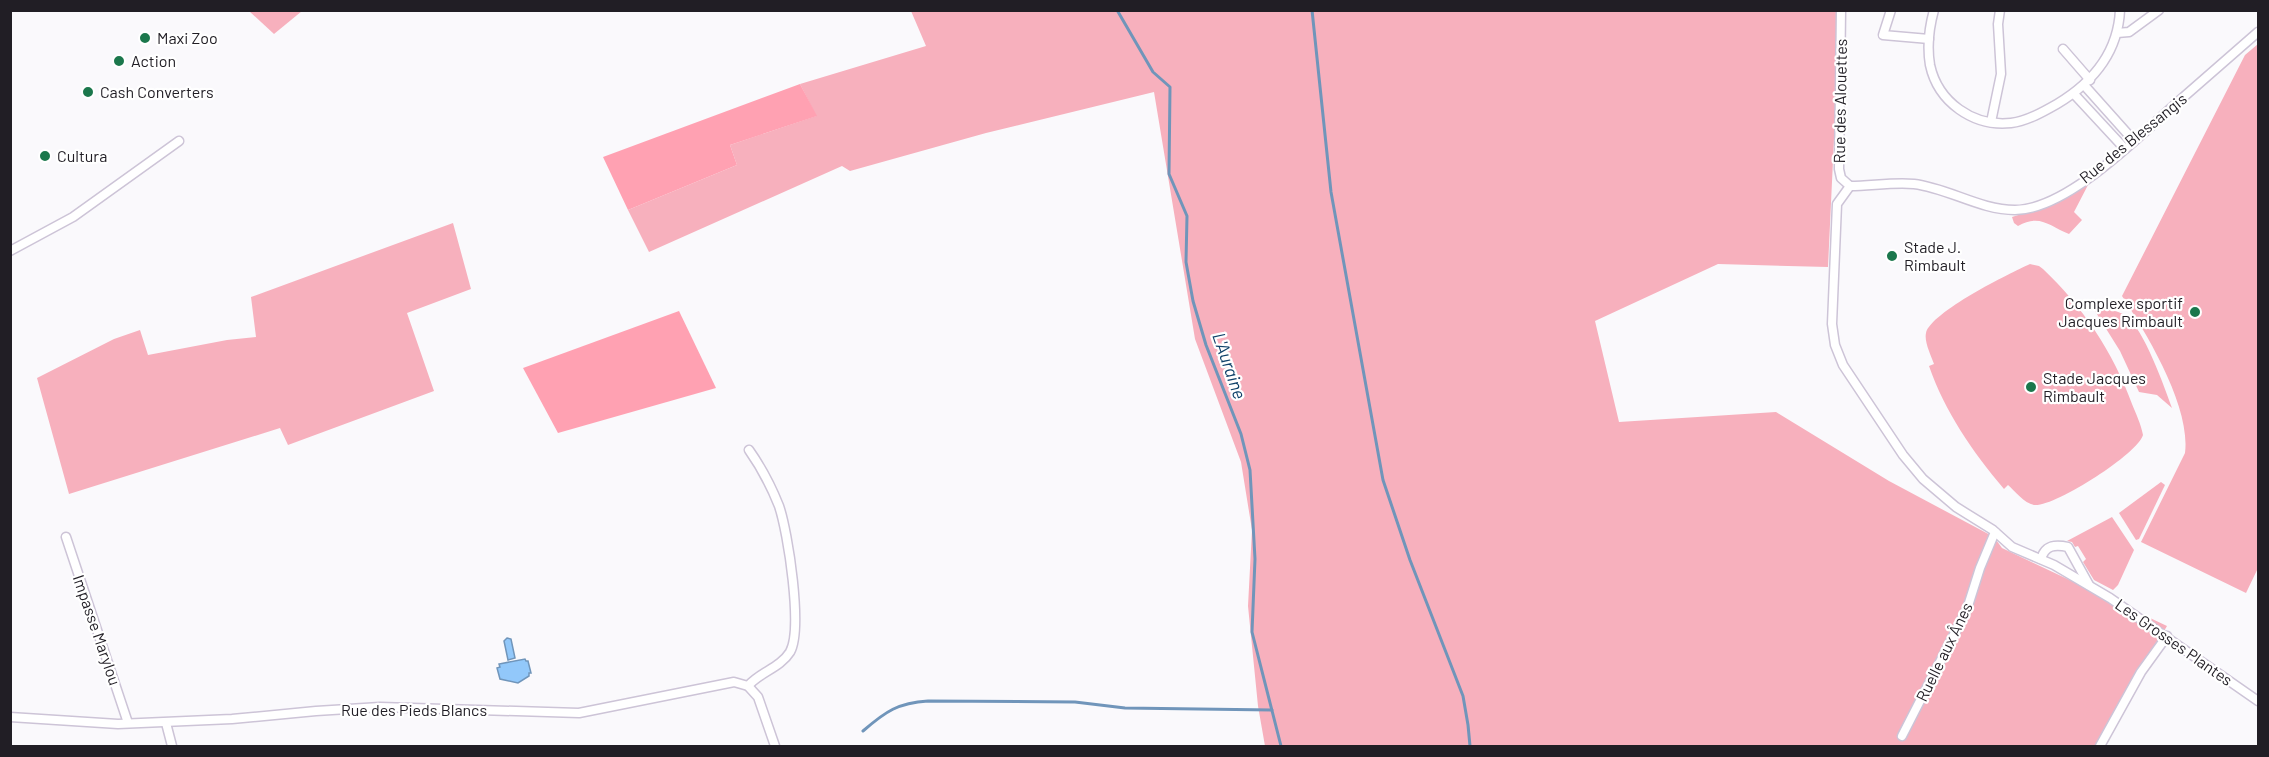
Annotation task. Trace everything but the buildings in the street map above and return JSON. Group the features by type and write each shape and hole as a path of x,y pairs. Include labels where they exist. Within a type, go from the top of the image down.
{"street":[{"name":"Rue des Alouettes","path":"1842,10 1839,169 1841,178 1850,186"},
{"path":"1891,10 1883,35 1929,39"},
{"path":"1934,10 1929,39 1930,66 1944,96 1959,110 1973,118 1991,123 2011,123 2046,111 2087,83 2103,64 2113,45 2120,10"},
{"path":"1991,123 2001,74 1998,24 2000,10"},
{"path":"2117,33 2129,32 2159,10"},
{"name":"Rue des Blessangis","path":"1850,186 1914,184 1998,208 2025,209 2060,195 2093,175 2259,32"},
{"path":"2063,49 2133,141"},
{"path":"2074,94 2125,149"},
{"path":"10,251 73,218 179,141"},
{"name":"Les Grosses Plantes","path":"1850,186 1837,204 1832,324 1835,345 1843,365 1877,417 1923,479 1956,507 1995,532 2012,547 2041,559 2089,586 2167,636 2259,701"},
{"path":"749,450 763,470 779,507 794,588 795,634 792,649 786,658 748,686 758,697 764,709 775,747"},
{"name":"Ruelle aux Ânes","path":"1902,736 1967,609 1995,532"},
{"name":"Impasse Marylou","path":"66,537 128,723"},
{"path":"2041,559 2043,552 2050,546 2057,544 2068,547 2089,586"},
{"path":"2100,747 2141,672 2167,636"},
{"name":"Rue des Pieds Blancs","path":"10,717 166,723 380,707 579,713 725,683 734,682 748,686"},
{"path":"166,723 172,747"}],"shaded area":[{"path":"249,11 302,11 274,34"},
{"path":"911,11 1840,11 1828,267 1718,264 1595,321 1619,422 1776,412 1889,481 1994,537 2002,548 2167,626 2096,746 1265,746 1258,706 1248,606 1252,530 1241,462 1195,339 1154,92 986,133 850,171 842,166 649,252 628,210 737,165 730,145 816,116 800,84 926,46"},
{"name":"Complexe sportif Jacques Rimbault","path":"2258,44 2258,568 2246,593 2141,542 2185,453 2185,435 2181,414 2165,372 2155,350 2122,296 2245,55"},
{"path":"800,84 817,116 730,145 737,165 628,210 603,157"},
{"path":"2089,183 2074,212 2082,220 2069,234 2045,222 2026,222 2018,226 2014,223 2012,217 2031,211"},
{"path":"453,223 471,289 407,313 434,391 288,445 280,428 69,494 37,378 114,339 140,330 148,355 227,340 256,337 251,297"},
{"name":"Stade Jacques Rimbault","path":"2030,264 2039,266 2058,284 2095,331 2116,366 2143,435 2138,444 2127,454 2094,478 2058,498 2044,504 2034,505 2023,499 2008,485 2004,489 1960,430 1929,366 1934,364 1926,337 1931,324 1956,304"},
{"path":"2103,309 2126,316 2140,333 2172,408 2157,395 2139,392 2120,351 2095,311"},
{"path":"679,311 716,388 558,433 523,368"},
{"path":"2161,482 2165,485 2139,539 2136,540 2119,513"},
{"path":"2112,517 2134,550 2118,585 2113,590 2094,580 2083,562 2086,559 2078,546 2075,547 2072,542 2067,541"}],"water":[{"path":"507,638 511,639 515,658 508,660 504,641"},
{"path":"525,659 528,661 531,673 529,676 518,683 500,679 497,668 500,667 499,664"}],"waterway":[{"name":"L'Auraine","path":"1117,10 1153,72 1170,87 1169,174 1187,216 1186,262 1193,301 1206,345 1241,434 1250,470 1255,559 1252,632 1281,746"},
{"path":"1312,10 1331,192 1383,480 1410,560 1463,696 1470,746"},
{"path":"863,731 893,709 928,701 1075,702 1125,708 1272,710"}],"place":[{"name":"Maxi Zoo","path":"145,38"},
{"name":"Action","path":"119,61"},
{"name":"Cash Converters","path":"88,92"},
{"name":"Cultura","path":"45,156"},
{"name":"Stade J. Rimbault","path":"1892,256"},
{"name":"Complexe sportif Jacques Rimbault","path":"2195,312"},
{"name":"Stade Jacques Rimbault","path":"2031,387"}]}
